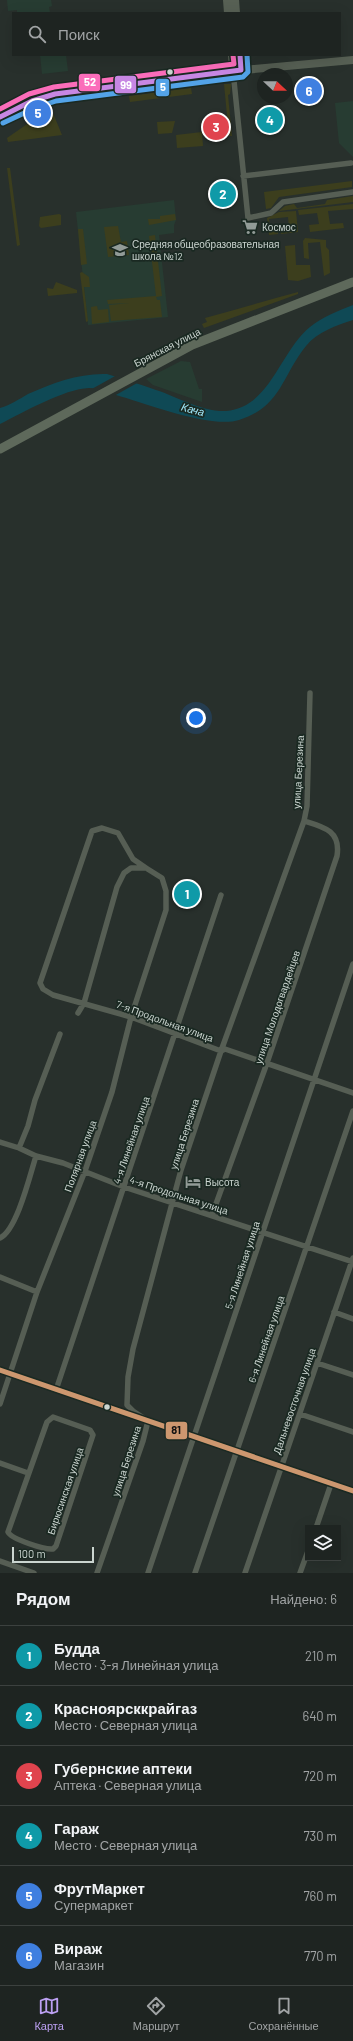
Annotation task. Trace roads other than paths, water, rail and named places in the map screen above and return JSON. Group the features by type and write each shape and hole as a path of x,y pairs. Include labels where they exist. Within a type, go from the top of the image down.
{"highway":[{"name":"Брянская улица","path":"0,449 133,376 204,340 353,282"}],"main road":[{"path":"227,0 228,12"},
{"path":"235,0 236,12"},
{"path":"232,56 233,71 353,60"},
{"path":"240,56 241,70"}],"street":[{"path":"234,81 241,70"},
{"path":"0,117 32,101 54,94 233,71 248,218 271,213 283,202 353,192"},
{"path":"243,176 351,163"},
{"name":"улица Березина","path":"97,1573 143,1441 148,1422 133,1411 128,1405 128,1377 133,1349 173,1202 221,1051 304,821 307,806 310,693"},
{"name":"улица Молодогвардейцев","path":"212,1215 310,940 338,848 336,839 327,829 304,821"},
{"name":"7-я Продольная улица","path":"146,868 133,859 118,833 102,828 92,831 40,983 43,989 49,994 131,1017 221,1051 225,1049 353,1093"},
{"path":"78,1013 84,1003 117,887 122,877 131,868 146,868"},
{"name":"Полярная улица","path":"0,1404 38,1292 85,1171 112,1092 131,1017 166,910 166,891 162,878 146,868"},
{"name":"4-я Линейная улица","path":"56,1390 176,1033 220,895"},
{"name":"5-я Линейная улица","path":"148,1573 353,964"},
{"path":"19,1148 60,1034"},
{"name":"6-я Линейная улица","path":"195,1573 238,1452 353,1111"},
{"name":"4-я Продольная улица","path":"0,1142 19,1148 36,1156 64,1163 124,1187 353,1261"},
{"path":"0,1238 6,1234 12,1223 36,1156"},
{"name":"Дальневосточная улица","path":"245,1573 334,1312 353,1261"},
{"path":"0,1276 38,1292"},
{"path":"334,1312 353,1319"},
{"path":"317,1363 353,1375"},
{"path":"0,1370 148,1422 353,1491"},
{"path":"300,1414 353,1432"},
{"name":"Бирюсинская улица","path":"53,1416 88,1428 92,1432 93,1438 54,1549 47,1549 12,1537 8,1532 28,1473 50,1418 53,1416"},
{"path":"0,1463 28,1473"},
{"path":"317,1525 331,1484"},
{"path":"300,1573 305,1559"},
{"path":"0,1561 34,1573"}],"water":[{"name":"Кача","path":"353,305 353,320 321,333 311,341 298,358 273,399 253,414 239,420 227,422 196,418 160,409 103,390 89,388 68,392 0,424 0,408 47,386 76,377 97,374 107,374 164,393 199,407 217,411 241,408 253,400 264,389 290,350 310,327 325,317"}],"place":[{"name":"Вираж","path":"309,91"},
{"name":"ФрутМаркет","path":"38,113"},
{"name":"Гараж","path":"270,120"},
{"name":"Губернские аптеки","path":"216,127"},
{"name":"Красноярсккрайгаз","path":"223,194"},
{"name":"Космос","path":"250,227"},
{"name":"Средняя общеобразовательная школа №12","path":"120,250"},
{"name":"Будда","path":"187,894"},
{"name":"Высота","path":"193,1182"}]}
